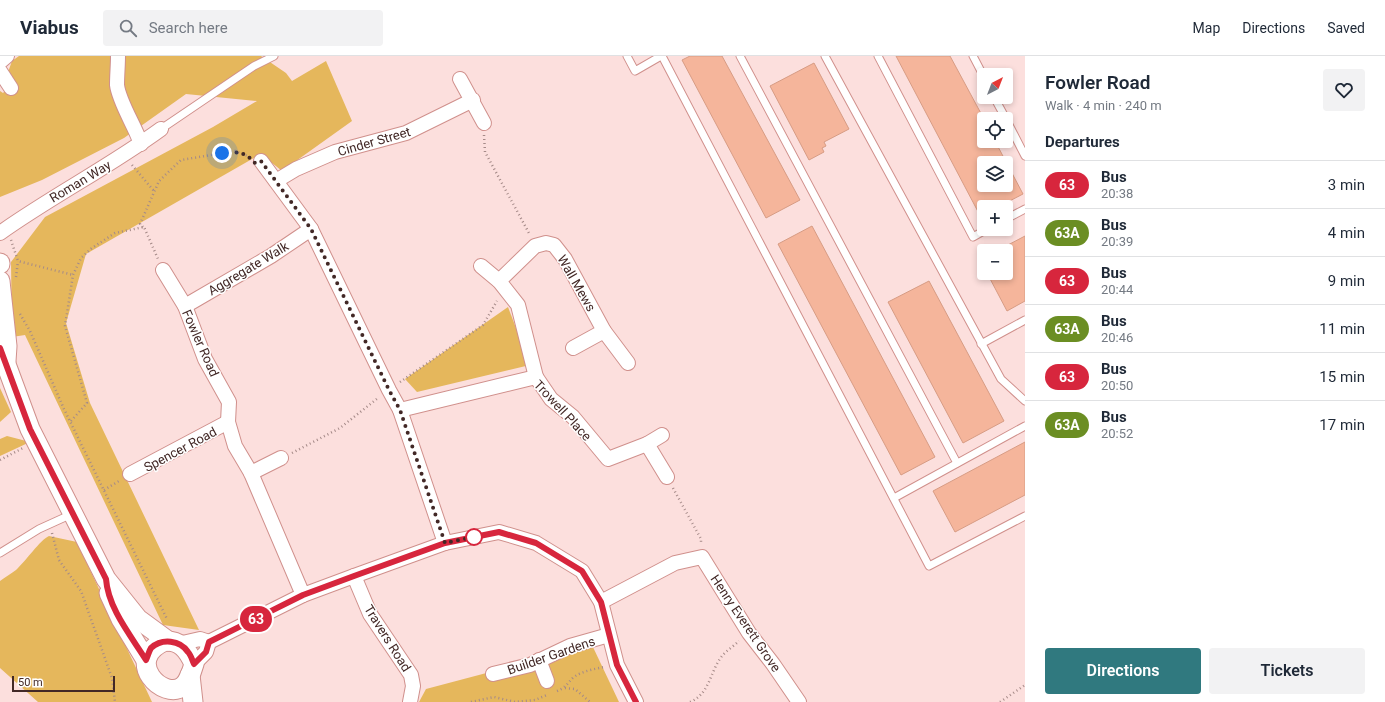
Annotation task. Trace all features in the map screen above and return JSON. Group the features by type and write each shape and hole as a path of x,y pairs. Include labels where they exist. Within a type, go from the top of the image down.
{"street":[{"path":"0,62 7,56"},
{"path":"118,56 117,86 141,144"},
{"path":"0,71 11,88"},
{"path":"460,79 473,100 484,123"},
{"name":"Cinder Street","path":"276,181 296,168 335,152 406,133 473,100"},
{"name":"Roman Way","path":"3,230 50,199 141,144 161,129"},
{"path":"261,161 311,229 400,410 445,543"},
{"name":"Aggregate Walk","path":"185,306 271,256 311,229"},
{"name":"Wall Mews","path":"534,246 546,244 554,245 565,259 604,331"},
{"path":"499,281 534,246"},
{"path":"481,266 499,281 518,305 536,377"},
{"name":"Fowler Road","path":"163,270 185,306 205,359 229,402 228,422 235,446 251,473 303,595"},
{"path":"8,281 7,346 3,354 36,442 106,579 138,619 172,637 188,651 192,669 193,702"},
{"path":"573,348 604,331 628,363"},
{"name":"Trowell Place","path":"400,410 536,377 551,399 572,417 608,459 647,444 662,435"},
{"name":"Spencer Road","path":"130,474 228,422"},
{"path":"647,444 667,477"},
{"path":"251,473 281,458"},
{"path":"209,642 206,652 192,669 183,686 172,696 159,685 146,670 146,660 150,649 172,637 200,639 209,642 303,595 445,543 499,532 536,543 582,571 601,602 617,665 636,702"},
{"path":"601,602 675,563 702,557"},
{"name":"Henry Everett Grove","path":"702,557 749,633 773,664 799,702"},
{"name":"Travers Road","path":"354,576 370,614 410,675 414,686 410,702"},
{"path":"106,579 107,588 121,619 146,660"},
{"name":"Builder Gardens","path":"493,674 530,665 570,646 609,635"},
{"path":"540,660 547,681"}],"lane":[{"path":"161,129 254,66 274,56"},
{"path":"627,56 635,71 661,56 929,566 1025,516"},
{"path":"740,56 957,464"},
{"path":"825,56 1001,379 1025,401"},
{"path":"878,56 972,237 977,234"},
{"path":"973,56 979,68"},
{"path":"1013,133 1025,156"},
{"path":"1013,216 1024,212"},
{"path":"981,344 1025,320"},
{"path":"894,498 1025,426"},
{"path":"0,553 50,524 72,514"}],"path":[{"path":"484,123 485,152 530,233 534,246"},
{"path":"163,270 144,227 140,224 159,181 181,160 236,151 248,155 255,163 261,161"},
{"path":"123,155 154,191"},
{"path":"71,421 88,403 65,326 73,275 81,258 92,248 115,233 144,227"},
{"path":"3,230 8,281"},
{"path":"6,263 73,275"},
{"path":"17,307 30,331 172,637"},
{"path":"0,460 36,442"},
{"path":"104,490 130,474"},
{"path":"667,477 701,539 702,557"},
{"path":"50,524 59,560 81,591 112,678 115,702"},
{"path":"690,702 696,700 706,688 723,655 749,633"},
{"path":"1000,702 1025,685"},
{"path":"565,688 575,689 590,702"}],"shaded area":[{"path":"19,56 261,56 286,73 292,81 326,61 352,121 282,171 261,154 86,254 66,323 90,403 199,630 163,625 25,335 12,337 11,262 45,217 213,127 257,101 186,94 124,138 42,180 0,197 0,91 3,93 11,85 7,75 12,61"},
{"path":"508,307 530,365 417,392 405,379"},
{"path":"0,388 11,412 0,422"},
{"path":"7,436 30,442 0,456 0,439"},
{"path":"49,536 77,542 152,702 38,702 0,668 0,581 16,570 41,542"},
{"path":"592,645 619,702 419,702 426,689"}],"building":[{"path":"690,56 722,56 800,200 766,218 682,60"},
{"path":"896,56 950,56 980,112 977,112 977,148 999,148 1003,156 977,156 977,192 1013,192 1013,175 1023,194 1011,200 977,200 977,210"},
{"path":"814,63 849,129 824,142 826,146 822,148 824,152 809,160 770,86"},
{"path":"812,226 935,457 901,475 778,244"},
{"path":"1025,236 1025,301 1007,311 991,280 1013,280 1013,244 1010,244"},
{"path":"929,281 1004,421 963,443 888,302"},
{"path":"1025,442 1025,495 955,532 933,491"}],"bus line":[{"name":"63","path":"0,348 30,429 106,579 107,588 121,619 146,660 150,649 164,641 171,641 180,644 188,651 194,664 206,652 209,642 303,595 445,543 499,532 536,543 582,571 601,602 617,665 636,702"}],"route":[{"path":"222,153 236,151 248,155 255,163 261,161 311,229 400,410 445,543 474,537"}]}
